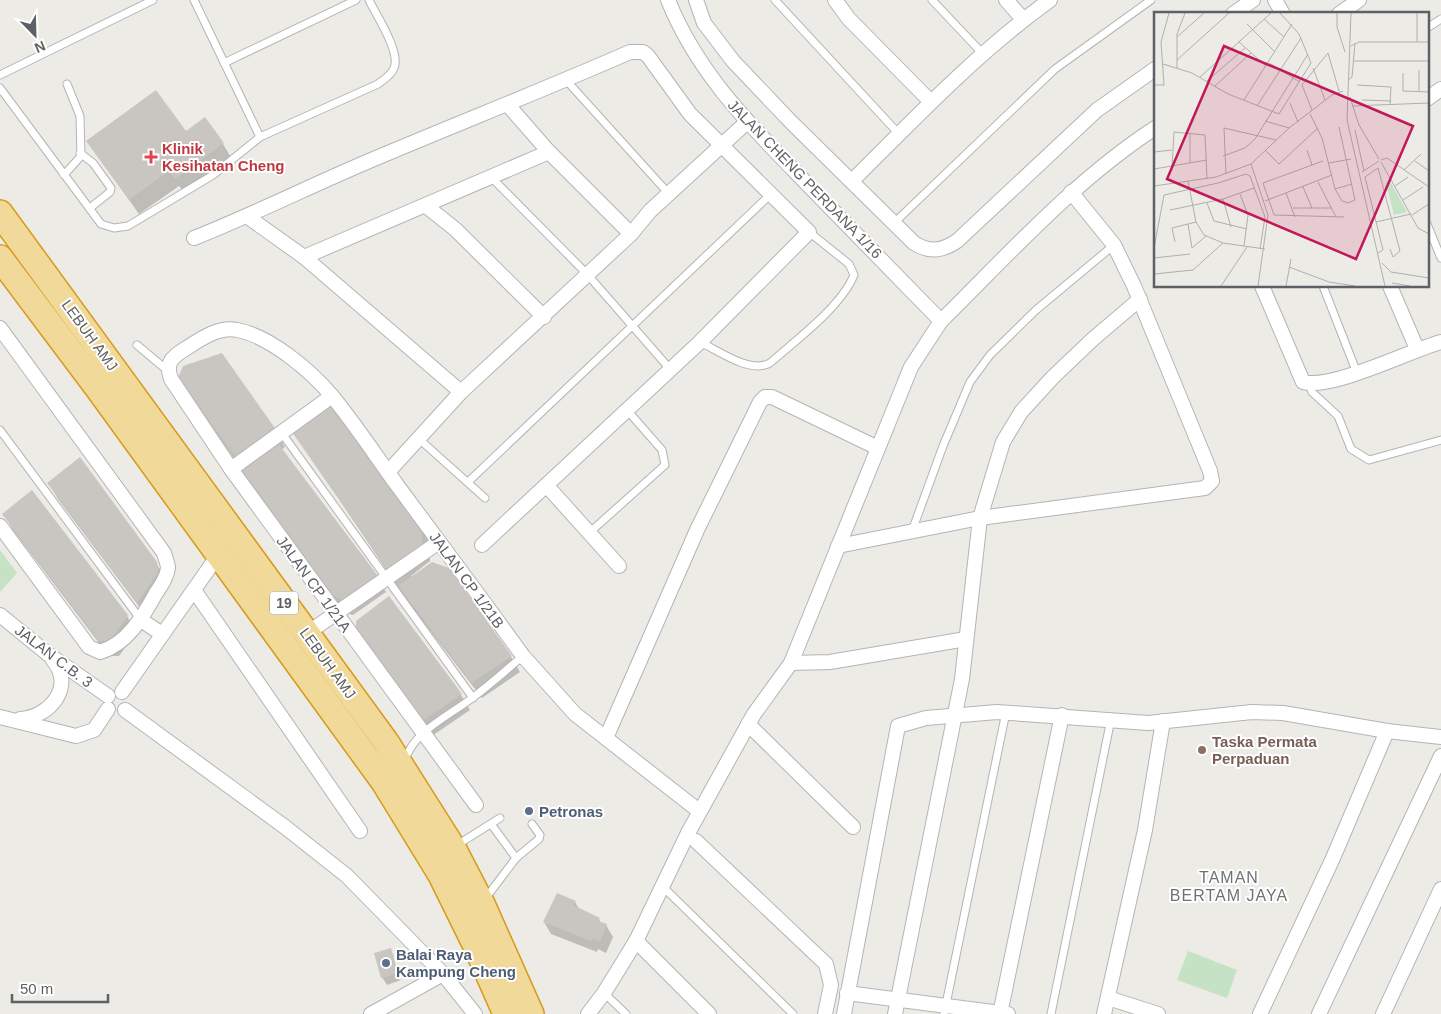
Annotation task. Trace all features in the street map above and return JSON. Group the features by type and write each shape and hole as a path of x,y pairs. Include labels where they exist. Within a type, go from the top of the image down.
{"highway":[{"name":"LEBUH AMJ","path":"0,213 386,742 453,848 482,904 531,1014"},
{"name":"LEBUH AMJ","path":"3,268 219,554 397,801 458,908 506,1014"}],"street":[{"name":"JALAN CHENG PERDANA 1/16","path":"668,0 688,45 705,70 747,122 941,321"},
{"path":"696,0 704,23 734,61 791,122 923,249 935,251 947,248 957,241 1097,110 1154,70"},
{"path":"1006,0 1024,19"},
{"path":"852,181 931,102 1024,19 1050,0"},
{"path":"1236,12 1253,0"},
{"path":"1275,0 1282,12"},
{"path":"1342,12 1359,0"},
{"path":"837,1 850,19 931,102"},
{"path":"194,238 248,216 380,156 508,105 630,52 643,52 652,60 690,114 809,232 700,342 482,545"},
{"path":"1428,98 1440,91"},
{"path":"508,105 549,152 632,234"},
{"path":"388,472 461,392 632,234 650,211 747,122"},
{"path":"588,1014 604,993 636,941 661,885 699,811 748,724 791,663 911,367 941,321 1071,192 1132,143 1154,129"},
{"path":"304,257 549,152"},
{"path":"838,546 980,518 1205,488 1212,481 1210,471 1140,298 1114,245 1071,192"},
{"path":"426,206 455,229 544,317"},
{"path":"248,216 304,257 461,392"},
{"path":"1263,288 1303,382 1309,384 1317,384 1357,373 1417,349 1441,342"},
{"path":"1391,288 1417,349"},
{"path":"895,1014 962,679 980,518 1003,442 1021,412 1053,377 1140,298"},
{"path":"0,328 164,553 168,568 164,580 141,620 110,649 100,652 89,647 0,526"},
{"name":"JALAN CP 1/21B","path":"168,371 168,364 173,357 204,337 219,331 236,330 252,335 286,353 332,396 523,656 575,714 699,811"},
{"name":"JALAN CP 1/21A","path":"168,371 232,469 422,734 476,804"},
{"path":"232,469 332,396"},
{"path":"606,738 697,530 760,402 765,397 772,397 878,448"},
{"path":"547,486 619,566"},
{"path":"306,634 439,542"},
{"path":"122,692 219,554"},
{"path":"194,590 360,831"},
{"name":"JALAN C.B. 3","path":"0,615 108,702"},
{"path":"141,620 162,634"},
{"path":"791,663 830,662 966,639"},
{"path":"6,718 37,716 57,699 62,688 62,675 48,654"},
{"path":"6,718 76,736 94,730 108,702 116,691 122,692 128,700 125,710"},
{"path":"108,702 114,713 125,710"},
{"path":"125,710 286,826 347,876 443,974 475,1014"},
{"path":"844,1014 898,726 909,721 955,714 1006,712 1163,722 1252,712 1284,713 1387,732 1441,737"},
{"path":"847,993 897,1000 944,1010 1003,1014 1062,715"},
{"path":"1104,1014 1144,830 1163,722"},
{"path":"748,724 853,827"},
{"path":"1260,1014 1333,858 1387,732"},
{"path":"1319,1014 1441,756"},
{"path":"696,841 826,964 830,985 825,1014"},
{"path":"1383,1014 1436,911 1441,889"},
{"path":"636,941 709,1014"},
{"path":"371,1014 443,974"},
{"path":"1108,998 1158,1014"}],"lane":[{"path":"0,75 153,0"},
{"path":"194,0 260,137"},
{"path":"224,63 356,0"},
{"path":"0,88 101,224 114,228 128,226 213,175 260,137 378,84 390,76 395,67 395,54 369,0"},
{"path":"775,0 899,134"},
{"path":"932,0 984,55"},
{"path":"894,223 1055,69 1151,0"},
{"path":"1428,27 1441,20"},
{"path":"566,80 669,194"},
{"path":"64,175 79,160 80,153 80,116 67,84"},
{"path":"80,153 93,164 111,188 110,192 90,208"},
{"path":"491,177 587,274 670,368"},
{"path":"468,482 770,195"},
{"path":"1428,226 1441,258"},
{"path":"700,342 745,364 763,367 770,363 820,318 849,288 854,275 849,264 809,232"},
{"path":"912,531 943,446 970,382 990,355 1036,310 1114,245"},
{"path":"1324,288 1357,373"},
{"path":"137,345 168,371"},
{"path":"1309,384 1312,392 1338,416 1351,450 1369,460 1441,440"},
{"path":"589,533 665,465 662,450 627,410"},
{"path":"0,430 141,620"},
{"path":"281,432 473,698"},
{"path":"419,439 485,498"},
{"path":"402,768 413,744 422,734 473,698 523,656"},
{"path":"944,1010 1006,712"},
{"path":"1051,1014 1111,720"},
{"path":"453,848 500,818"},
{"path":"491,824 516,858"},
{"path":"482,904 516,858 539,839 540,835 532,824"},
{"path":"661,885 793,1014"},
{"path":"604,993 626,1014"}],"green space":[{"path":"0,550 17,573 0,592"},
{"path":"1188,951 1237,970 1227,998 1177,980"}],"building":[{"name":"Klinik Kesihatan Cheng","path":"156,90 186,131 205,117 224,143 175,179 169,171 129,200 86,141"},
{"path":"222,353 277,431 238,460 178,378 183,366"},
{"path":"331,406 422,527 422,545 388,570 292,432"},
{"path":"277,442 378,576 344,600 327,594 240,470"},
{"path":"80,457 157,562 158,573 137,603 47,483"},
{"path":"32,490 128,615 110,641 99,641 2,514"},
{"path":"432,562 449,568 512,656 472,683 398,586"},
{"path":"389,596 462,694 419,723 356,639 356,621"},
{"path":"557,893 576,901 573,905 600,918 598,921 607,924 600,942 592,938 591,941 543,922"},
{"name":"Balai Raya Kampung Cheng","path":"391,948 398,973 381,978 374,953"}],"place":[{"name":"Klinik Kesihatan Cheng","path":"151,157"},
{"name":"Taska Permata Perpaduan","path":"1202,750"},
{"name":"Petronas","path":"529,811"},
{"name":"Balai Raya Kampung Cheng","path":"386,963"}],"district":[{"name":"TAMAN BERTAM JAYA","path":"1229,886"}]}
